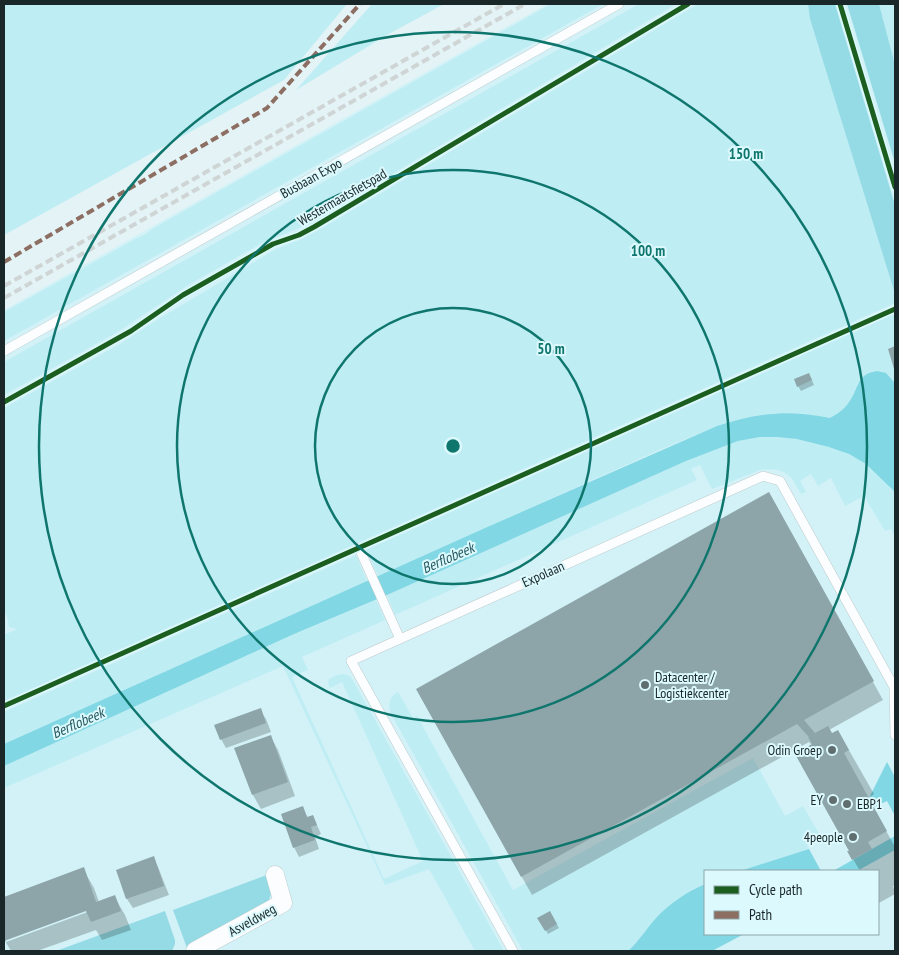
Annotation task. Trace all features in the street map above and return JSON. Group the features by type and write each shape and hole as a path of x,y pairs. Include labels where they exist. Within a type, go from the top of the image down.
{"street":[{"name":"Asveldweg","path":"195,951 283,903 275,875"}],"lane":[{"name":"Busbaan Expo","path":"4,351 619,4"},
{"name":"Expolaan","path":"513,951 351,660 763,476 780,480 894,687 895,735"},
{"path":"359,548 400,639"}],"shaded area":[{"path":"4,4 347,4 284,80 4,235"},
{"path":"372,4 444,4 387,35 296,90"},
{"path":"547,4 895,4 895,951 4,951 4,310"},
{"path":"551,4 603,4 4,341 4,312 146,234"},
{"path":"639,4 676,4 309,224 262,243 190,284 116,333 4,395 4,362"},
{"path":"698,4 808,4 810,19 895,294 895,303 4,701 4,635 17,629 9,627 4,610 4,408 120,344 276,249 302,239 326,226"},
{"path":"808,4 835,4 895,205 895,294 810,19"},
{"path":"847,4 879,4 895,65 895,163"},
{"path":"879,4 895,4 895,65"},
{"path":"895,314 895,383 886,374 881,372 865,375 857,385 847,405 841,412 830,418 800,413 775,413 739,419 717,426 378,576 366,550"},
{"path":"760,437 788,438 815,442 842,451 867,465 895,492 895,537 891,529 885,531 864,496 845,506 831,478 818,486 811,474 800,481 806,492 801,494 790,476 778,470 765,469 712,489 700,465 691,469 697,480 395,615 387,595 686,461 738,441"},
{"path":"356,555 367,581 4,744 4,712"},
{"path":"376,600 385,620 302,657 308,670 292,677 384,879 423,861 342,682 330,688 329,679 340,674 351,677 504,951 475,951 429,869 385,885 283,666 4,788 4,766 294,634"},
{"path":"398,692 413,718 417,716 513,890 753,758 785,816 803,806 821,837 807,845 809,849 743,870 704,870 704,884 685,894 667,907 628,951 523,951 390,712 390,700"},
{"path":"267,875 272,891 268,903 187,948 173,910"},
{"path":"165,911 175,940 172,951 56,951"}],"water":[{"name":"Berflobeek","path":"877,371 886,373 895,383 895,492 866,464 849,454 829,447 797,439 777,437 760,437 738,441 686,461 387,595 294,634 4,766 4,744 717,426 760,415 787,413 830,418 847,405 862,378"},
{"path":"887,762 895,777 895,816 887,801 874,807 869,798"},
{"path":"895,836 895,850 859,870 835,870"},
{"path":"809,849 820,870 743,870"},
{"path":"704,884 704,935 742,935 712,951 628,951 667,907 685,894"}],"building":[{"path":"895,346 895,372 888,349"},
{"path":"809,373 812,380 797,387 794,379"},
{"name":"Datacenter / Logistiekcenter","path":"769,492 874,681 804,720 815,733 828,726 832,733 838,730 849,750 844,753 887,831 868,842 872,849 852,860 847,851 849,851 795,754 812,744 809,737 797,724 521,877 416,689"},
{"path":"261,708 266,723 220,740 214,725"},
{"path":"271,735 288,782 252,795 234,748"},
{"path":"303,806 307,817 313,815 317,825 311,827 315,840 293,848 281,814"},
{"path":"154,856 164,886 126,899 116,870"},
{"path":"84,867 96,902 115,895 121,911 91,922 86,911 4,941 4,897"},
{"path":"550,911 557,924 545,931 537,918"}],"railway":[{"path":"4,286 504,4"},
{"path":"4,298 525,4"}],"marked path":[{"path":"4,262 267,108 360,4"}],"cycle path":[{"name":"Westermaatsfietspad","path":"4,402 131,331 183,295 273,244 299,235 314,227 688,4"},
{"path":"840,4 895,187"},
{"path":"4,706 895,309"}],"place":[{"name":"Datacenter / Logistiekcenter","path":"645,685"},
{"name":"Odin Groep","path":"832,750"},
{"name":"EY","path":"833,800"},
{"name":"EBP1","path":"847,804"},
{"name":"4people","path":"853,837"}]}
